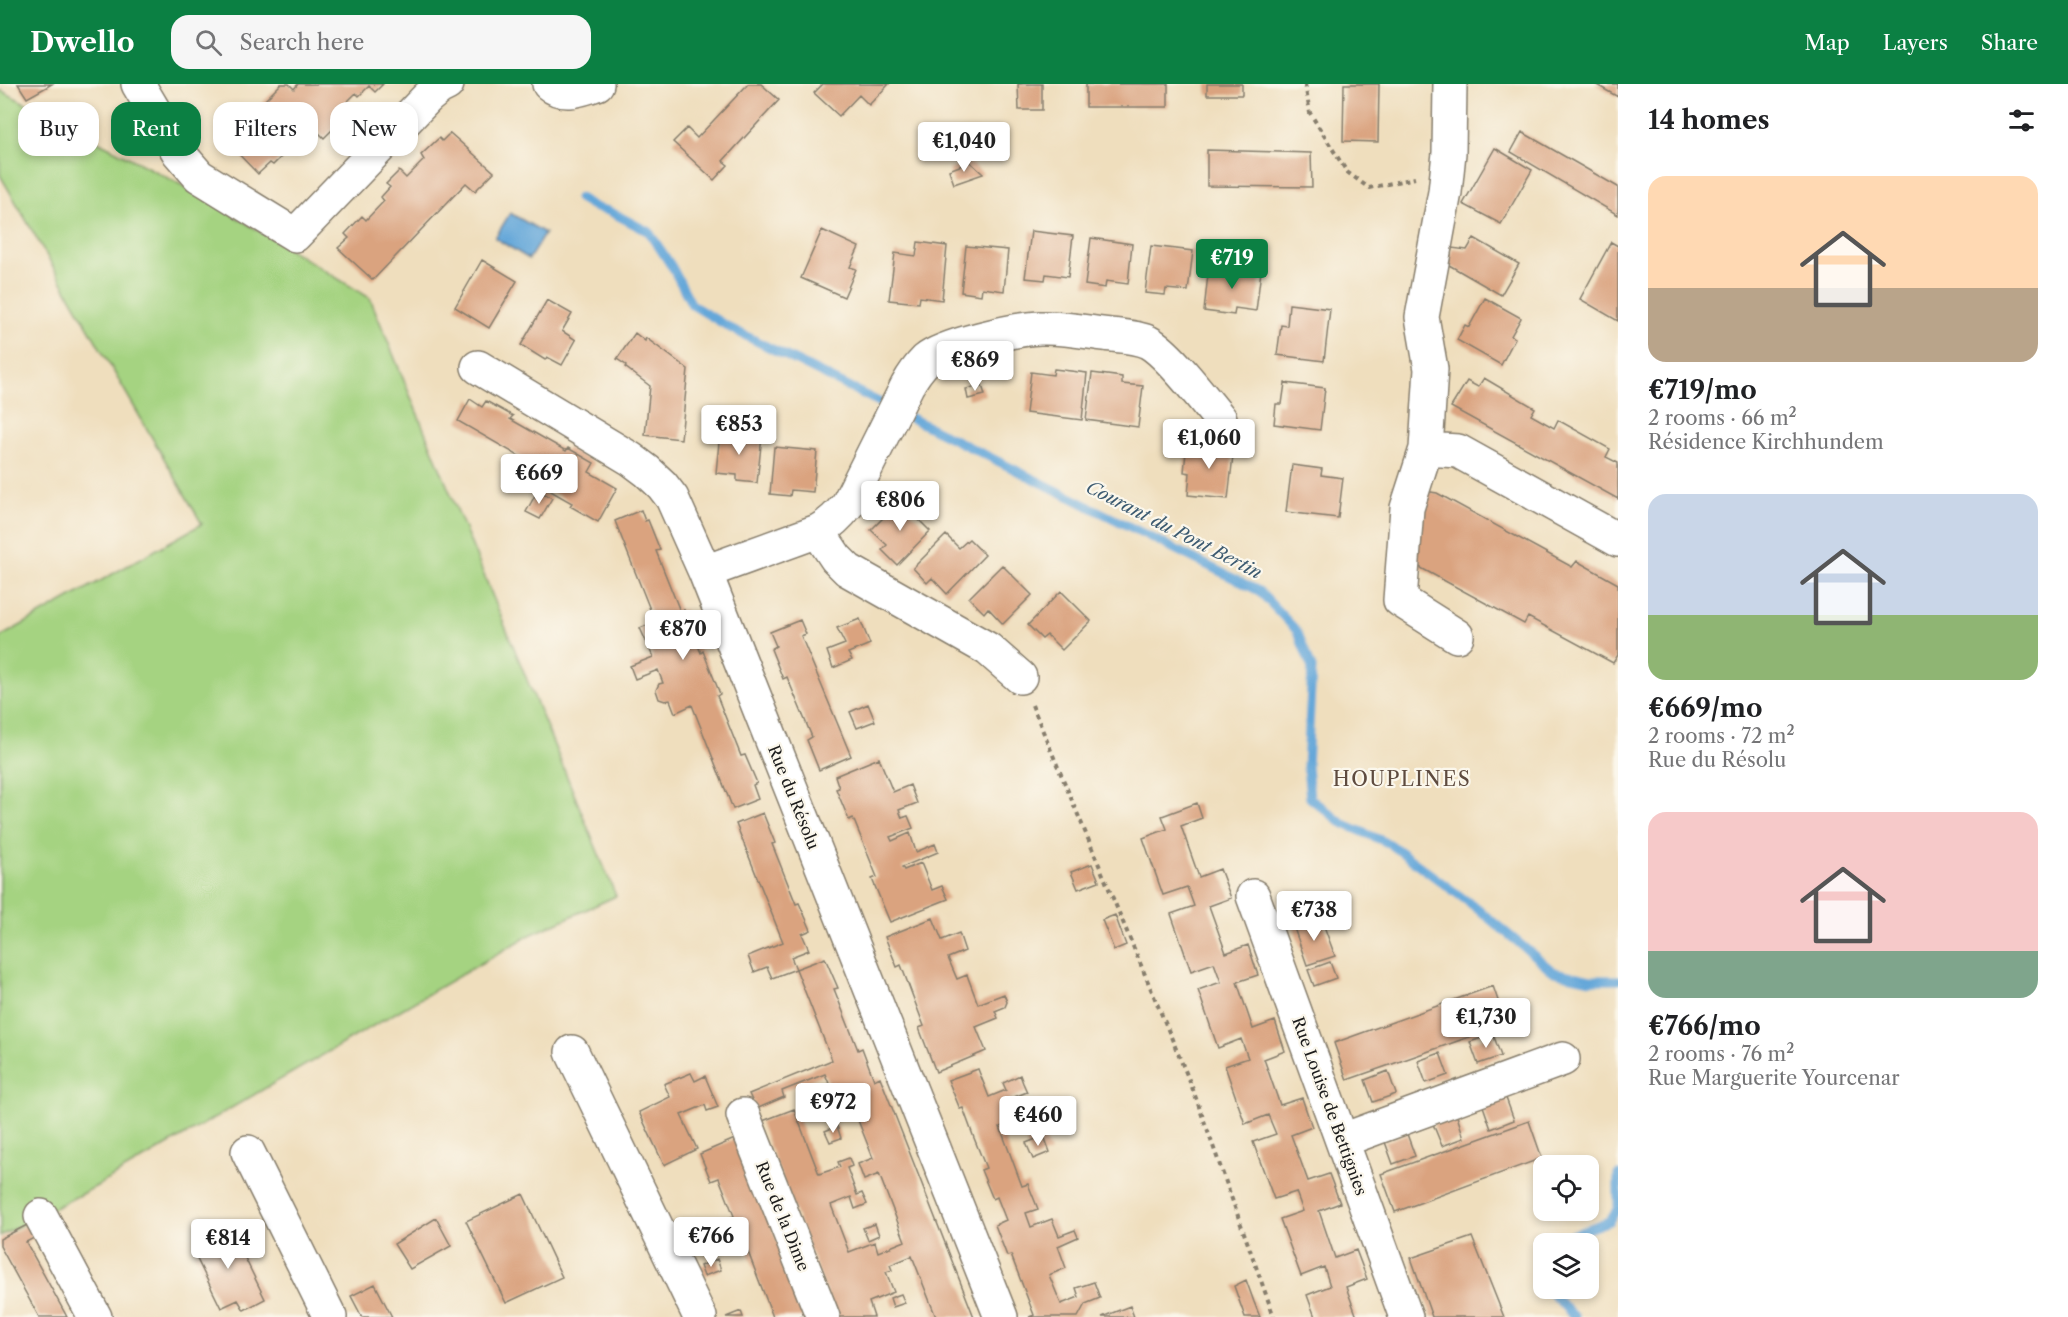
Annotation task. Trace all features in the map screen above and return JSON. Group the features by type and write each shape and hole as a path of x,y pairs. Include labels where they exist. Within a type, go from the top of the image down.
{"street":[{"path":"138,84 179,153 194,171 213,186 294,235 427,98 447,84"},
{"path":"1450,84 1448,171 1422,317 1431,369 1426,449 1407,508 1400,600 1457,636"},
{"path":"705,572 828,526 848,504 907,386 921,366 940,351 956,345 1038,328 1058,328 1135,338 1148,342 1172,364 1220,419"},
{"name":"Rue du Résolu","path":"477,366 631,459 662,485 672,498 705,572 1001,1317"},
{"path":"1426,449 1458,450 1618,540"},
{"path":"818,531 836,558 848,570 988,649 1020,677"},
{"name":"Rue Louise de Bettignies","path":"1253,896 1406,1317"},
{"path":"572,1052 700,1317"},
{"path":"1343,1140 1563,1059"},
{"name":"Rue de la Dime","path":"743,1115 823,1317"},
{"path":"248,1152 330,1317"},
{"path":"41,1216 95,1317"}],"path":[{"path":"1305,84 1311,113 1347,172 1369,188 1448,171"},
{"path":"1020,677 1070,790 1192,1087 1274,1317"}],"green space":[{"path":"0,90 23,102 18,102 18,156 99,156 99,142 111,148 111,156 126,156 193,191 370,298 616,896 530,935 95,1187 0,1236 0,637 202,524 0,175"}],"water":[{"path":"510,213 545,233 529,259 495,238"}],"building":[{"path":"18,84 52,84 27,98"},
{"path":"281,84 289,84 294,89 298,84 383,84 375,92 369,86 359,96 356,93 347,102 330,102 330,132 324,138 318,132 318,102 263,102"},
{"path":"748,84 761,84 779,100 723,161 728,165 714,180 673,142 687,128 697,138"},
{"path":"823,84 889,84 869,105 859,95 839,116 814,93"},
{"path":"1018,84 1042,84 1042,110 1019,110"},
{"path":"1086,84 1168,84 1168,107 1086,107"},
{"path":"1207,84 1242,84 1242,95 1207,95"},
{"path":"1344,84 1379,84 1378,142 1343,141"},
{"path":"1595,84 1618,84 1618,97 1611,93"},
{"path":"1522,132 1618,187 1618,215 1511,152"},
{"path":"450,133 494,172 475,191 466,183 373,280 338,248 349,238 345,234 362,216 366,220 384,201 381,197 390,187 386,184 399,171 406,178 424,160 421,155 439,138 442,141"},
{"path":"1495,148 1532,170 1501,224 1463,204"},
{"path":"1207,150 1311,153 1312,187 1207,186"},
{"path":"241,156 282,156 273,165 270,163 258,174"},
{"path":"970,162 983,174 954,184 949,170"},
{"path":"822,230 859,247 850,267 856,269 844,297 801,278"},
{"path":"1031,231 1073,236 1068,277 1046,274 1045,280 1025,278"},
{"path":"1091,238 1132,244 1128,284 1106,281 1105,288 1085,285"},
{"path":"1474,238 1519,264 1501,295 1449,265 1452,248 1467,250"},
{"path":"918,242 947,246 942,300 920,297 919,303 889,300 895,253 916,256"},
{"path":"1611,242 1618,246 1618,321 1580,299"},
{"path":"966,246 1008,250 1004,291 982,288 981,295 961,292"},
{"path":"1151,246 1193,251 1188,291 1166,289 1165,295 1145,293"},
{"path":"482,260 517,281 489,328 455,307"},
{"path":"1209,265 1261,271 1256,311 1235,308 1234,315 1204,311"},
{"path":"1485,298 1521,318 1511,336 1515,338 1501,365 1457,340 1465,325 1469,327"},
{"path":"547,300 572,314 562,331 576,340 562,365 547,357 545,360 521,345"},
{"path":"1289,304 1330,309 1324,361 1277,355 1281,325 1287,326"},
{"path":"635,333 645,341 646,338 688,369 681,439 645,435 650,386 617,359"},
{"path":"1054,369 1087,373 1082,420 1026,413 1031,372 1053,375"},
{"path":"1092,373 1122,377 1122,384 1143,386 1138,427 1086,420"},
{"path":"1484,378 1535,408 1531,415 1554,428 1558,420 1610,449 1606,457 1618,463 1618,499 1451,407 1467,381 1478,387"},
{"path":"1285,383 1325,388 1320,430 1274,424 1276,404 1282,404"},
{"path":"982,385 985,395 968,399 966,389"},
{"path":"470,399 482,407 486,401 513,416 510,419 566,451 568,448 594,463 589,472 617,488 598,522 570,506 572,503 547,489 553,476 548,473 541,484 517,472 524,459 458,421"},
{"path":"720,432 762,436 757,483 737,481 737,475 716,473"},
{"path":"1187,442 1234,447 1228,499 1188,495 1190,473 1184,472"},
{"path":"774,447 817,451 813,492 791,490 790,496 770,494"},
{"path":"1292,465 1322,469 1321,475 1343,478 1338,518 1286,512"},
{"path":"538,490 552,498 540,519 526,512"},
{"path":"1418,490 1437,493 1572,567 1577,561 1618,584 1618,655 1613,663 1528,617 1524,624 1410,562"},
{"path":"900,501 930,531 897,565 882,550 887,545 871,530"},
{"path":"641,510 645,521 648,520 660,550 656,551 680,611 684,610 701,653 703,651 720,694 717,696 741,756 745,755 757,783 753,785 758,799 733,809 692,705 675,713 670,700 659,699 656,690 659,684 663,683 658,670 635,679 630,666 653,657 640,628 655,622 615,521"},
{"path":"946,535 959,548 969,539 985,555 947,594 932,578 927,583 913,568"},
{"path":"1002,565 1032,595 1003,624 988,608 984,613 969,598"},
{"path":"1061,591 1091,621 1062,650 1047,635 1042,639 1028,625"},
{"path":"860,619 870,644 848,653 852,660 833,668 827,651 845,644 837,628"},
{"path":"800,620 806,634 801,636 851,756 819,770 807,740 812,737 787,677 783,679 771,649 776,646 770,632"},
{"path":"868,704 875,721 857,728 850,712"},
{"path":"879,758 893,792 910,785 917,803 899,810 902,818 908,816 913,828 890,837 892,841 910,833 916,852 935,844 938,852 902,867 904,870 921,863 932,890 942,886 948,899 890,922 872,879 877,877 853,818 849,820 836,789 839,788 835,776"},
{"path":"1197,803 1202,818 1181,826 1199,877 1220,869 1231,898 1209,906 1226,953 1248,945 1258,975 1237,982 1253,1029 1275,1021 1285,1051 1264,1059 1280,1105 1302,1098 1312,1127 1291,1135 1308,1181 1329,1174 1340,1203 1319,1211 1335,1258 1356,1250 1367,1279 1346,1287 1357,1317 1315,1317 1307,1295 1330,1286 1324,1267 1301,1276 1280,1219 1303,1211 1296,1192 1274,1199 1253,1142 1276,1134 1268,1115 1245,1124 1225,1066 1248,1058 1241,1039 1218,1048 1198,990 1221,982 1214,963 1191,971 1171,914 1194,906 1187,887 1163,895 1143,838 1167,829 1162,816"},
{"path":"763,813 775,843 772,844 796,904 799,903 811,930 802,934 809,950 791,957 796,969 772,978 767,967 754,972 748,956 783,942 736,824"},
{"path":"1092,864 1099,881 1078,889 1071,872"},
{"path":"1115,915 1126,945 1114,950 1102,920"},
{"path":"933,918 942,940 959,933 965,951 948,958 957,979 967,975 978,1004 1004,994 1007,1002 1005,1007 995,1011 998,1018 976,1027 986,1051 936,1072 919,1028 924,1026 901,965 897,967 885,937"},
{"path":"1321,918 1335,956 1307,965 1294,928"},
{"path":"825,958 838,988 834,989 858,1050 862,1048 874,1080 880,1077 974,1317 936,1317 912,1256 890,1265 892,1270 886,1272 894,1292 869,1302 874,1317 836,1317 760,1122 794,1109 819,1174 840,1167 838,1162 849,1158 852,1166 847,1168 857,1195 862,1193 867,1204 855,1209 851,1197 831,1205 849,1252 875,1242 878,1252 905,1241 879,1174 864,1180 858,1164 873,1158 846,1090 834,1095 825,1074 782,1091 784,1097 756,1109 749,1094 832,1060 796,969"},
{"path":"1330,962 1336,978 1314,986 1308,970"},
{"path":"1493,986 1506,1024 1347,1080 1334,1043"},
{"path":"1493,1034 1501,1056 1478,1064 1470,1042"},
{"path":"1440,1053 1448,1075 1426,1083 1418,1061"},
{"path":"978,1069 989,1097 1006,1090 1003,1083 1020,1075 1027,1092 1009,1099 1017,1121 1000,1127 1022,1186 1028,1184 1038,1209 1026,1213 1031,1227 1052,1219 1059,1236 1075,1230 1078,1237 1058,1246 1066,1268 1049,1275 1061,1304 1079,1297 1076,1288 1094,1282 1100,1298 1085,1304 1078,1317 1029,1317 1034,1315 1011,1255 1007,1256 995,1225 1006,1220 997,1197 993,1199 981,1170 986,1168 963,1108 960,1109 948,1080"},
{"path":"1388,1071 1396,1094 1373,1102 1365,1080"},
{"path":"691,1073 695,1081 705,1076 718,1107 707,1111 705,1105 681,1115 697,1149 664,1165 639,1112 670,1097 664,1084"},
{"path":"825,1097 828,1105 817,1109 814,1102"},
{"path":"1506,1098 1514,1120 1491,1129 1483,1106"},
{"path":"1457,1116 1464,1138 1442,1146 1433,1124"},
{"path":"1529,1121 1541,1155 1533,1155 1533,1161 1395,1212 1381,1174"},
{"path":"837,1126 841,1138 830,1142 825,1131"},
{"path":"1407,1134 1415,1156 1393,1164 1385,1142"},
{"path":"1044,1136 1050,1152 1033,1159 1026,1143"},
{"path":"737,1138 807,1317 773,1317 740,1231 722,1238 715,1224 734,1216 719,1178 711,1181 700,1154"},
{"path":"523,1194 562,1277 506,1303 466,1221"},
{"path":"436,1218 451,1246 410,1269 394,1244"},
{"path":"228,1223 265,1299 244,1310 238,1300 221,1308 194,1253 210,1245 205,1234"},
{"path":"29,1224 36,1237 26,1242 67,1317 39,1317 0,1246 0,1239"},
{"path":"875,1224 879,1235 868,1240 863,1228"},
{"path":"1472,1237 1504,1317 1432,1317 1411,1258"},
{"path":"717,1259 721,1270 704,1276 700,1266"},
{"path":"1246,1280 1260,1317 1245,1317 1234,1286"},
{"path":"375,1284 392,1317 362,1317 351,1296"},
{"path":"901,1294 905,1303 893,1307 890,1298"},
{"path":"1130,1306 1134,1317 1102,1317"},
{"path":"741,1311 743,1317 726,1317"}],"waterway":[{"name":"Courant du Pont Bertin","path":"579,198 649,232 672,267 692,305 732,329 1259,591 1297,631 1312,668 1307,767 1310,798 1342,823 1390,844 1475,907 1554,972 1591,980 1618,980"},
{"name":"Courant du Pont Bertin","path":"1618,1175 1618,1206"},
{"name":"Courant du Pont Bertin","path":"1577,1233 1609,1221 1618,1208"},
{"name":"Courant du Pont Bertin","path":"1557,1299 1575,1317"}],"district":[{"name":"HOUPLINES","path":"1402,779"}]}
